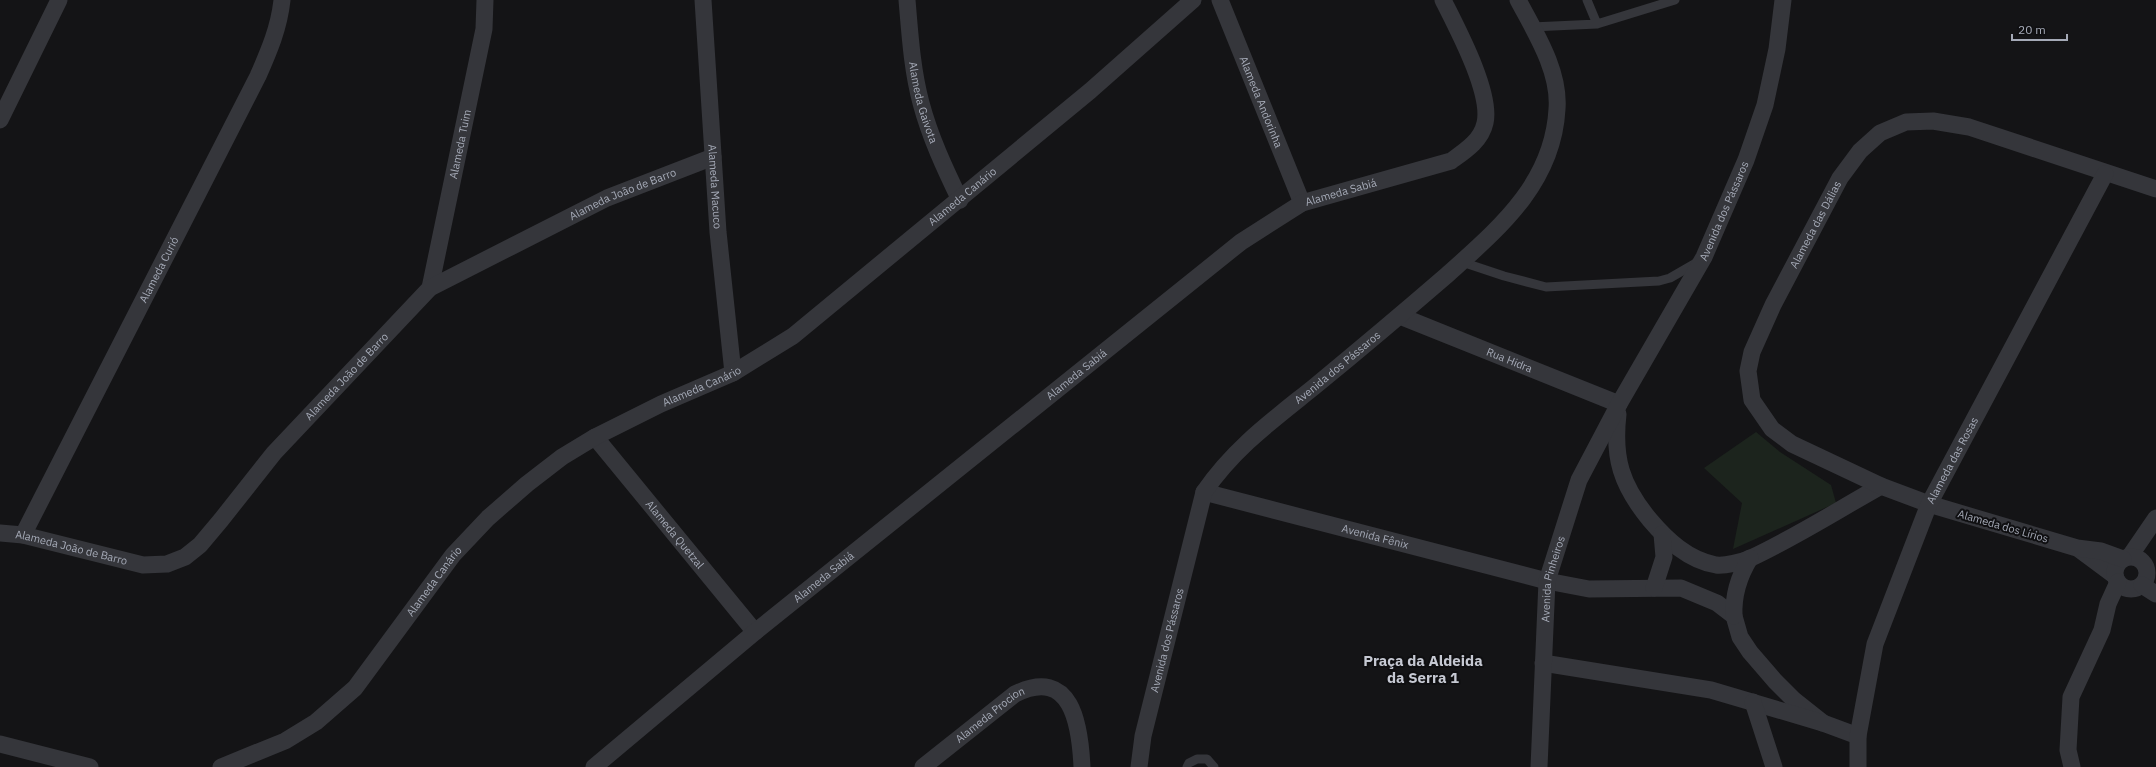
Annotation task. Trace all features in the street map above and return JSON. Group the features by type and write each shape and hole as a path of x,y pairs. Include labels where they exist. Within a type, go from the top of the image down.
{"street":[{"path":"0,120 59,0"},
{"name":"Alameda Curió","path":"23,535 258,76 271,48 280,19 282,0"},
{"name":"Alameda Tuim","path":"430,288 484,29 485,0"},
{"name":"Alameda Macuco","path":"703,0 718,232 732,373"},
{"name":"Alameda Gaivota","path":"907,0 912,62 921,104 932,136 960,200"},
{"name":"Alameda Canário","path":"221,767 285,741 316,722 355,688 453,555 488,518 562,457 595,437 661,404 732,373 793,336 960,200 1090,91 1193,0"},
{"name":"Alameda Andorinha","path":"1220,0 1302,203"},
{"name":"Alameda Sabiá","path":"594,767 755,632 1240,242 1302,203 1451,161 1468,149 1479,138 1485,124 1487,109 1473,63 1443,0"},
{"name":"Avenida dos Pássaros","path":"1139,767 1143,736 1204,492 1220,468 1246,443 1400,316 1462,262 1509,218 1528,193 1543,167 1553,137 1558,108 1553,78 1539,39 1518,0"},
{"name":"Avenida dos Pássaros","path":"1619,404 1704,257 1746,160 1765,104 1777,49 1783,0"},
{"name":"Alameda das Dálias","path":"1929,504 1881,486 1792,444 1772,428 1760,414 1752,400 1748,371 1752,352 1773,305 1840,178 1860,151 1880,133 1906,122 1933,121 1969,127 2156,190"},
{"name":"Alameda João de Barro","path":"0,533 23,535 143,565 167,564 185,557 200,545 274,453 430,288 607,198 713,157"},
{"name":"Alameda das Rosas","path":"1858,767 1858,736 1875,644 1929,504 2105,174"},
{"name":"Rua Hidra","path":"1400,316 1619,404"},
{"path":"1619,404 1615,440 1618,463 1625,485 1640,508 1662,534 1678,548 1699,561 1717,565 1750,558 1881,486"},
{"name":"Avenida Pinheiros","path":"1539,767 1547,581 1579,480 1619,404"},
{"name":"Alameda Quetzal","path":"595,437 755,632"},
{"name":"Avenida Fênix","path":"1204,492 1547,581 1589,589 1681,588 1699,594 1716,603 1734,616"},
{"name":"Alameda dos Lírios","path":"1929,504 2077,548 2136,575"},
{"path":"2136,575 2156,518"},
{"path":"2072,767 2068,750 2071,697 2102,630 2108,604 2136,575 2156,533"},
{"path":"1654,588 1664,557 1662,534"},
{"path":"1750,558 1740,574 1733,606 1734,616 1740,637 1750,652 1794,700 1822,723"},
{"path":"1543,663 1711,690 1822,723 1858,736"},
{"name":"Alameda Procion","path":"923,767 1014,694 1026,688 1043,686 1054,689 1063,695 1076,715 1081,736 1082,767"},
{"path":"1753,702 1774,767"},
{"path":"0,744 90,767"}],"lane":[{"path":"1587,0 1598,24"},
{"path":"1532,27 1598,24 1676,0"},
{"path":"1462,262 1504,276 1546,286 1659,281 1682,272 1704,257"},
{"path":"1188,767 1189,763 1197,759 1207,759 1214,767"}],"shaded area":[{"path":"1756,432 1780,452 1831,485 1836,503 1733,549 1742,503 1704,468"}],"district":[{"name":"Praça da Aldeida da Serra 1","path":"1423,670"}]}
